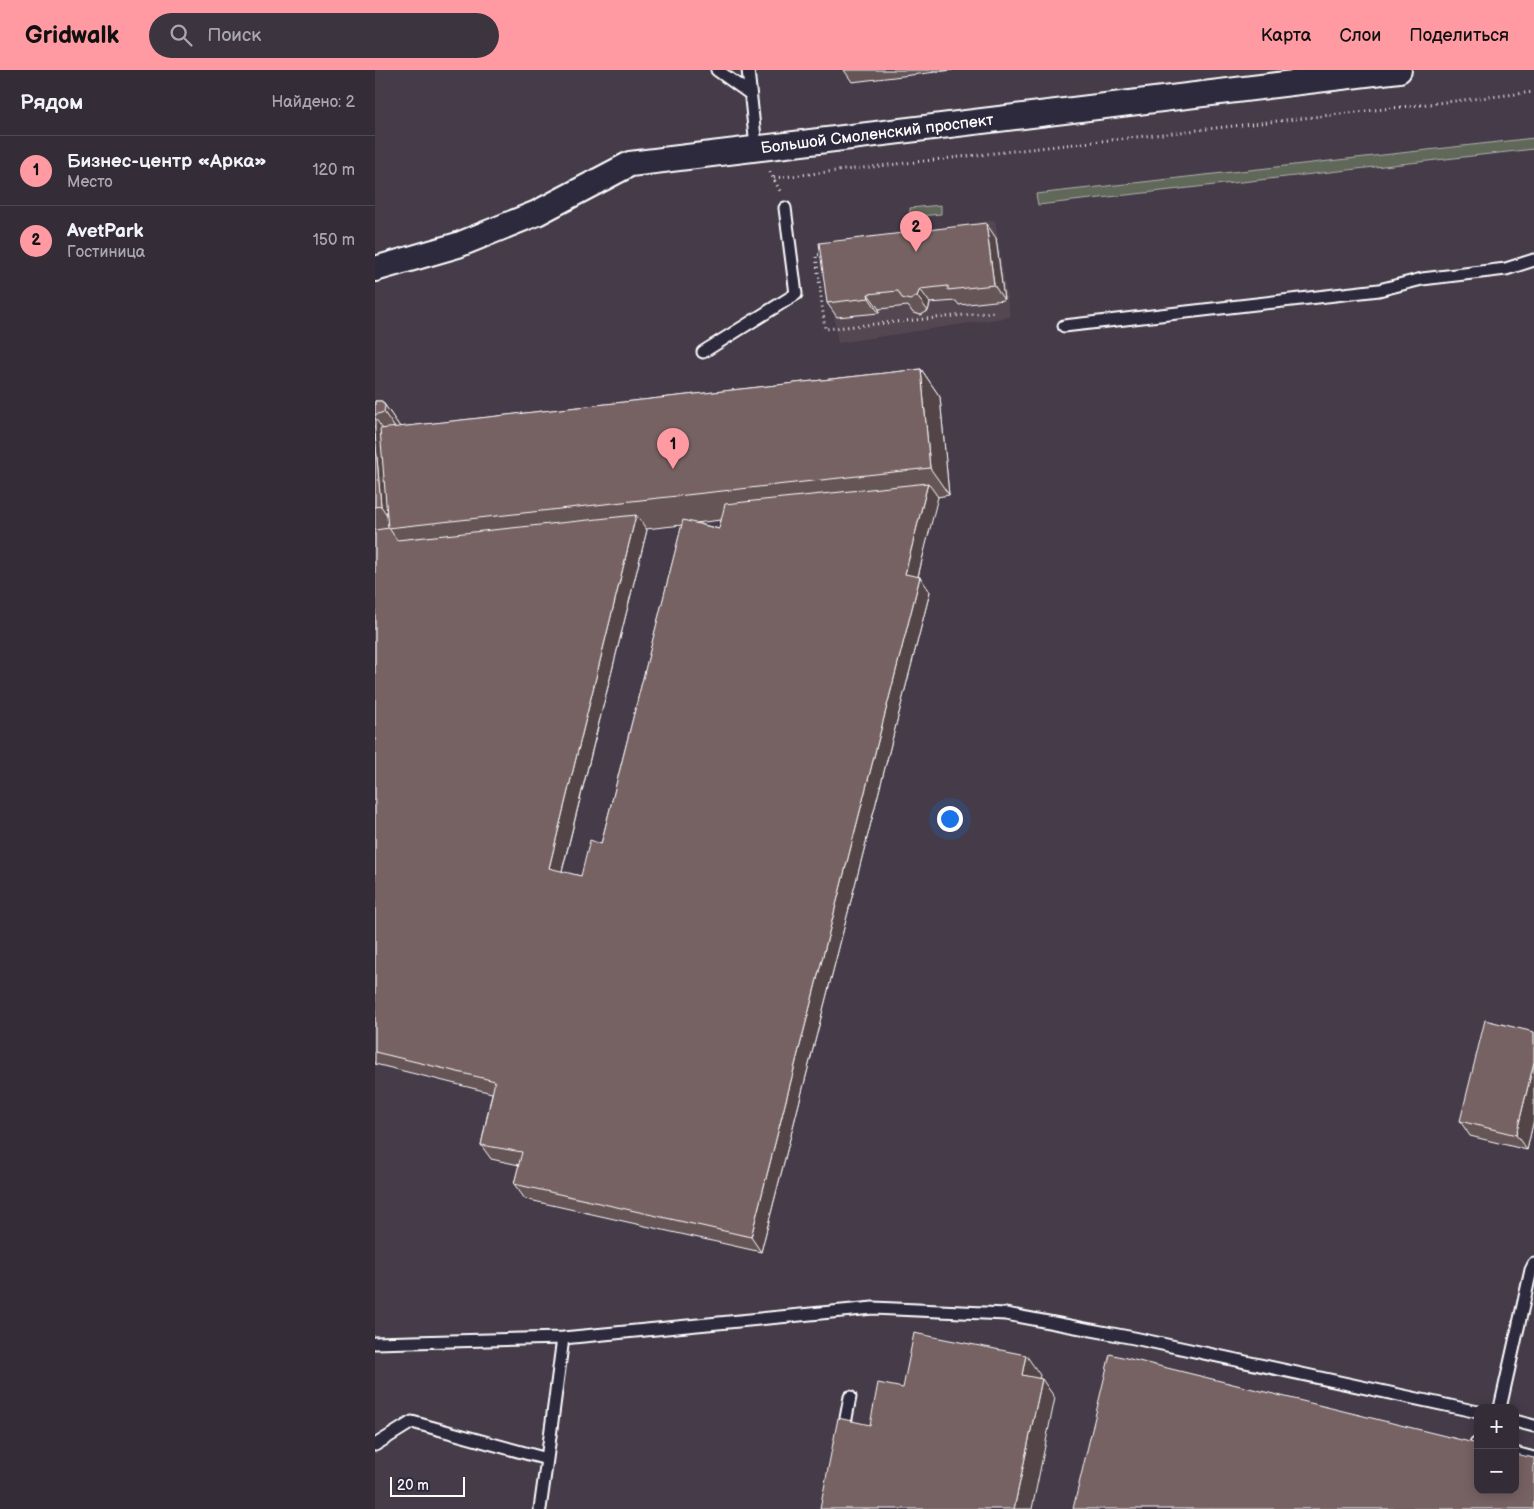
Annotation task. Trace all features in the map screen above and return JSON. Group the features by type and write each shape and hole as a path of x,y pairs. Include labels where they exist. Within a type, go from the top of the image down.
{"street":[{"name":"Большой Смоленский проспект","path":"375,269 458,245 537,213 630,164 1342,74 1398,70"}],"lane":[{"path":"717,70 749,94"},
{"path":"748,70 756,147"},
{"path":"703,352 796,294 785,208"},
{"path":"1064,326 1379,290 1422,279 1506,269 1534,260"},
{"path":"1502,1404 1531,1270 1534,1264"},
{"path":"375,1343 563,1338 873,1308 1006,1314 1143,1340 1474,1411"},
{"path":"541,1509 563,1338"},
{"path":"841,1444 850,1397"},
{"path":"375,1445 412,1422 547,1460"},
{"path":"1519,1422 1534,1426"},
{"path":"1519,1454 1534,1458"}],"path":[{"path":"774,178 1534,92"},
{"path":"756,147 774,178 785,208"},
{"path":"909,224 911,240"},
{"path":"833,253 816,255 825,329 995,312"},
{"path":"820,291 827,290"}],"shaded area":[{"path":"995,220 1010,317 838,343 823,247"}],"green space":[{"path":"1534,138 1534,149 1038,205 1036,194"},
{"path":"941,205 941,214 910,217 910,208"}],"building":[{"path":"986,223 994,285 948,290 948,286 920,289 917,296 910,300 902,298 898,291 868,294 869,298 827,303 819,243"},
{"path":"921,369 930,468 388,528 380,429"},
{"path":"375,401 382,401 385,406 384,412 375,415"},
{"path":"375,434 381,506 375,507"},
{"path":"928,483 905,574 920,577 751,1237 514,1184 522,1152 481,1145 495,1081 375,1052 375,530 389,528 397,540 636,515 549,868 581,876 590,840 601,844 683,520 719,529 725,504"},
{"path":"1485,1020 1534,1032 1534,1062 1516,1135 1460,1121"},
{"path":"914,1333 1026,1355 1022,1375 1042,1379 1014,1509 820,1509 838,1418 870,1425 878,1383 903,1388"},
{"path":"1110,1354 1474,1443 1474,1494 1519,1494 1519,1455 1534,1458 1534,1509 1073,1509"}],"place":[{"name":"AvetPark","path":"916,252"},
{"name":"Бизнес-центр «Арка»","path":"673,469"}]}
